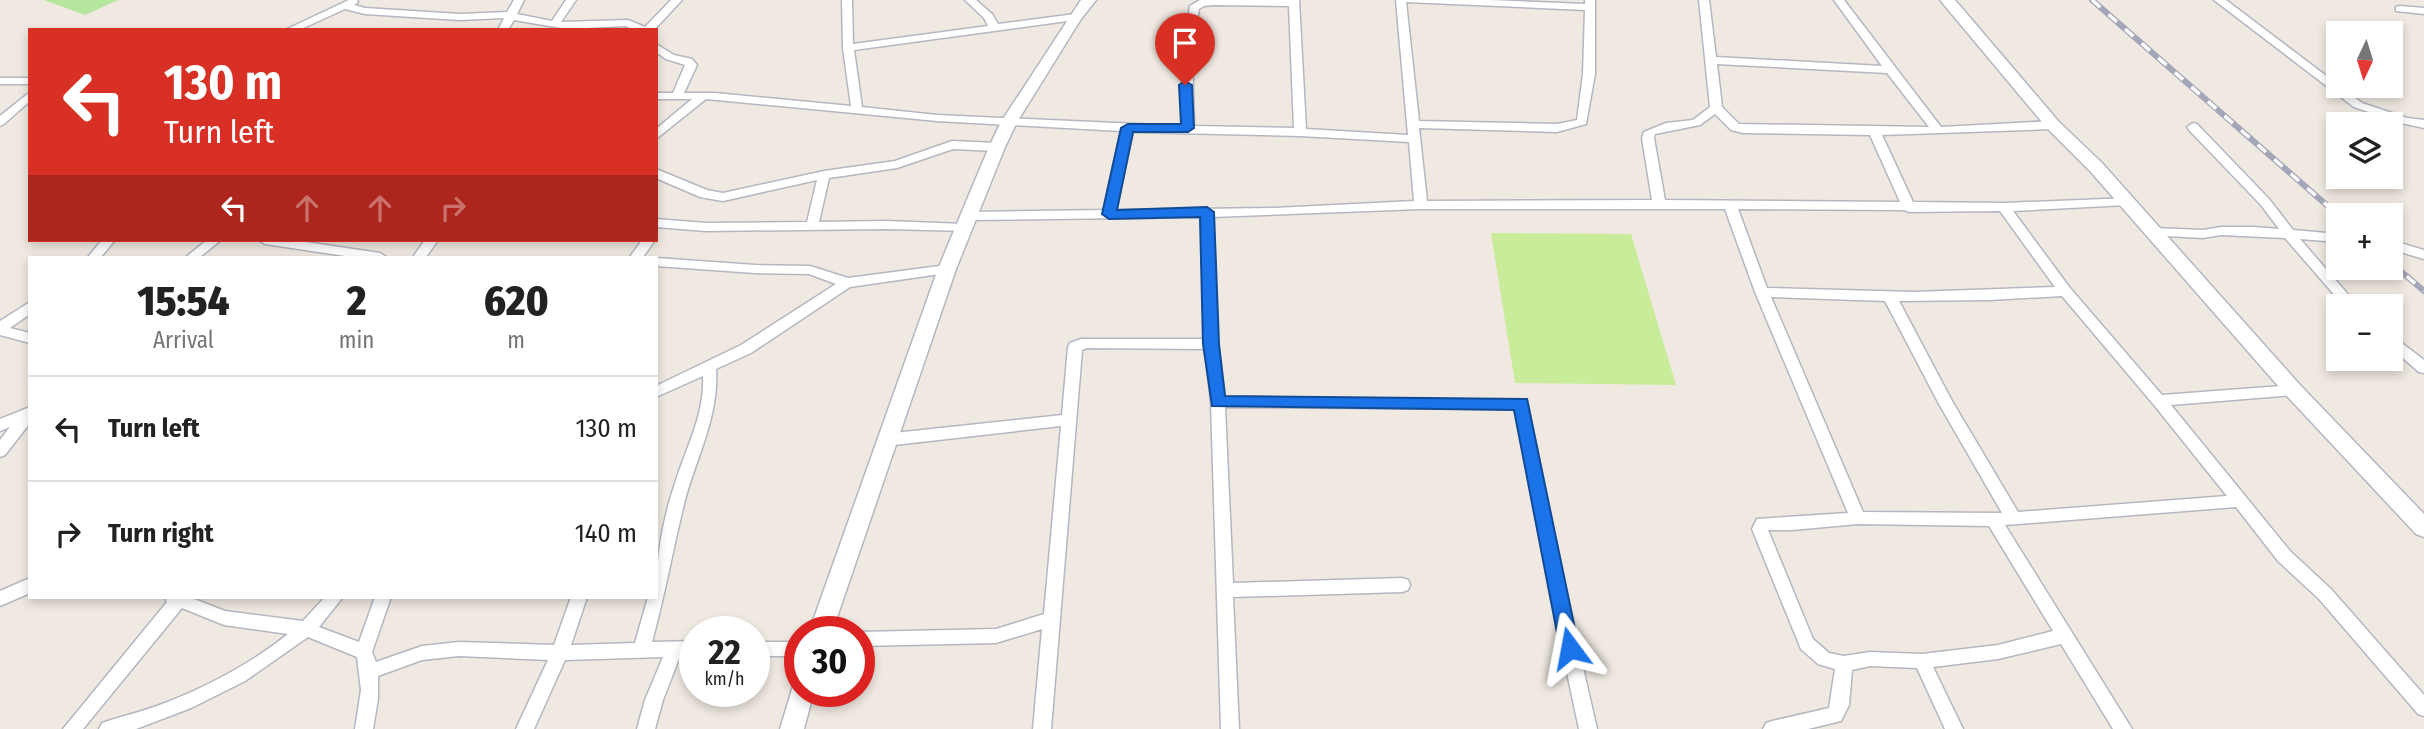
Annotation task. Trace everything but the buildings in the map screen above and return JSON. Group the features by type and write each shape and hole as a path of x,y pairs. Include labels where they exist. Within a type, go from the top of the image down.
{"street":[{"path":"295,28 357,0"},
{"path":"504,28 519,0"},
{"path":"554,25 570,0"},
{"path":"650,28 677,0"},
{"path":"847,0 848,48 857,111"},
{"path":"970,0 988,16 995,28"},
{"path":"825,616 947,269 997,147 1009,122 1075,17 1089,0"},
{"path":"1401,0 1421,205"},
{"path":"1409,0 1590,3 1589,74 1582,121 1557,128 1412,124"},
{"path":"1704,0 1716,108 1734,127 1875,132 2053,125"},
{"path":"1839,0 1937,130"},
{"path":"1947,0 2053,125 2126,201 2293,390 2424,528"},
{"path":"2219,0 2358,105 2405,121 2424,124"},
{"path":"1188,128 1187,51 1194,8 1201,3 1213,2 1294,2 1300,132"},
{"path":"345,6 365,11 460,17 511,15 554,25 620,23 636,28"},
{"path":"2400,9 2424,11"},
{"path":"848,48 1075,17"},
{"path":"658,48 670,57 688,61 691,65 677,96"},
{"path":"1710,60 1890,70"},
{"path":"0,81 28,81"},
{"path":"658,96 774,100 857,111 1009,122 1300,132 1414,139"},
{"path":"658,133 703,96"},
{"path":"0,122 28,97"},
{"path":"1659,204 1648,138 1650,132 1696,123 1716,108"},
{"path":"2193,127 2265,202 2341,294"},
{"path":"1109,214 1128,128"},
{"path":"1875,132 1909,208"},
{"path":"658,174 704,194 723,197 824,175 897,164 952,145 997,147"},
{"path":"812,226 824,175"},
{"path":"658,225 812,226 967,222 1109,214 1421,205 1659,204 1909,208 2126,201"},
{"path":"1730,205 1762,292 1858,518"},
{"path":"2004,207 2064,290 2160,401 2284,556 2325,594 2424,708"},
{"path":"1207,212 1211,344 1218,402 1230,729"},
{"path":"2153,232 2203,234 2221,230 2254,231 2326,238"},
{"path":"95,256 107,242"},
{"path":"193,256 212,242"},
{"path":"279,242 373,256"},
{"path":"420,256 430,242"},
{"path":"637,256 647,242"},
{"path":"2403,248 2424,255"},
{"path":"658,262 810,270 847,283"},
{"path":"658,391 746,349 847,283 947,269"},
{"path":"1762,292 1890,297 2010,295 2064,290"},
{"path":"1890,297 1946,404 2012,516"},
{"path":"0,329 28,308"},
{"path":"0,329 28,337"},
{"path":"1042,729 1049,620 1074,351 1079,344 1211,344"},
{"path":"2403,350 2424,368"},
{"path":"658,589 679,496 709,408 712,385 709,367"},
{"path":"2160,401 2293,390"},
{"path":"1218,402 1522,404 1537,493 1588,729"},
{"path":"0,425 28,413"},
{"path":"0,452 28,413"},
{"path":"885,440 1069,420"},
{"path":"2064,636 1998,652 1922,661 1870,659 1844,664 1824,659 1807,644 1760,529 1763,523 1792,524 1858,518 1993,520 2012,516 2238,501"},
{"path":"1993,520 2123,729"},
{"path":"1225,590 1402,585"},
{"path":"0,598 28,586"},
{"path":"72,729 176,599"},
{"path":"179,599 224,618 305,629 364,652"},
{"path":"108,729 130,724 176,705 248,670 305,629 333,599"},
{"path":"364,729 371,696 371,671 364,652 382,599"},
{"path":"525,729 560,653 578,599"},
{"path":"642,648 655,599"},
{"path":"875,639 996,636 1049,620"},
{"path":"646,729 654,700 675,648"},
{"path":"371,671 422,653 459,649 560,653 679,648"},
{"path":"1922,661 1954,729"},
{"path":"1772,729 1835,715 1840,705 1844,664"},
{"path":"792,729 798,707"}],"green space":[{"path":"44,0 118,0 85,15"},
{"path":"1491,233 1631,234 1676,385 1515,383"}],"railway":[{"path":"2092,0 2326,205"},
{"path":"2403,273 2424,291"}],"route":[{"path":"1185,85 1188,128 1128,128 1109,214 1207,212 1211,344 1218,402 1522,404 1532,468 1570,648"}]}
